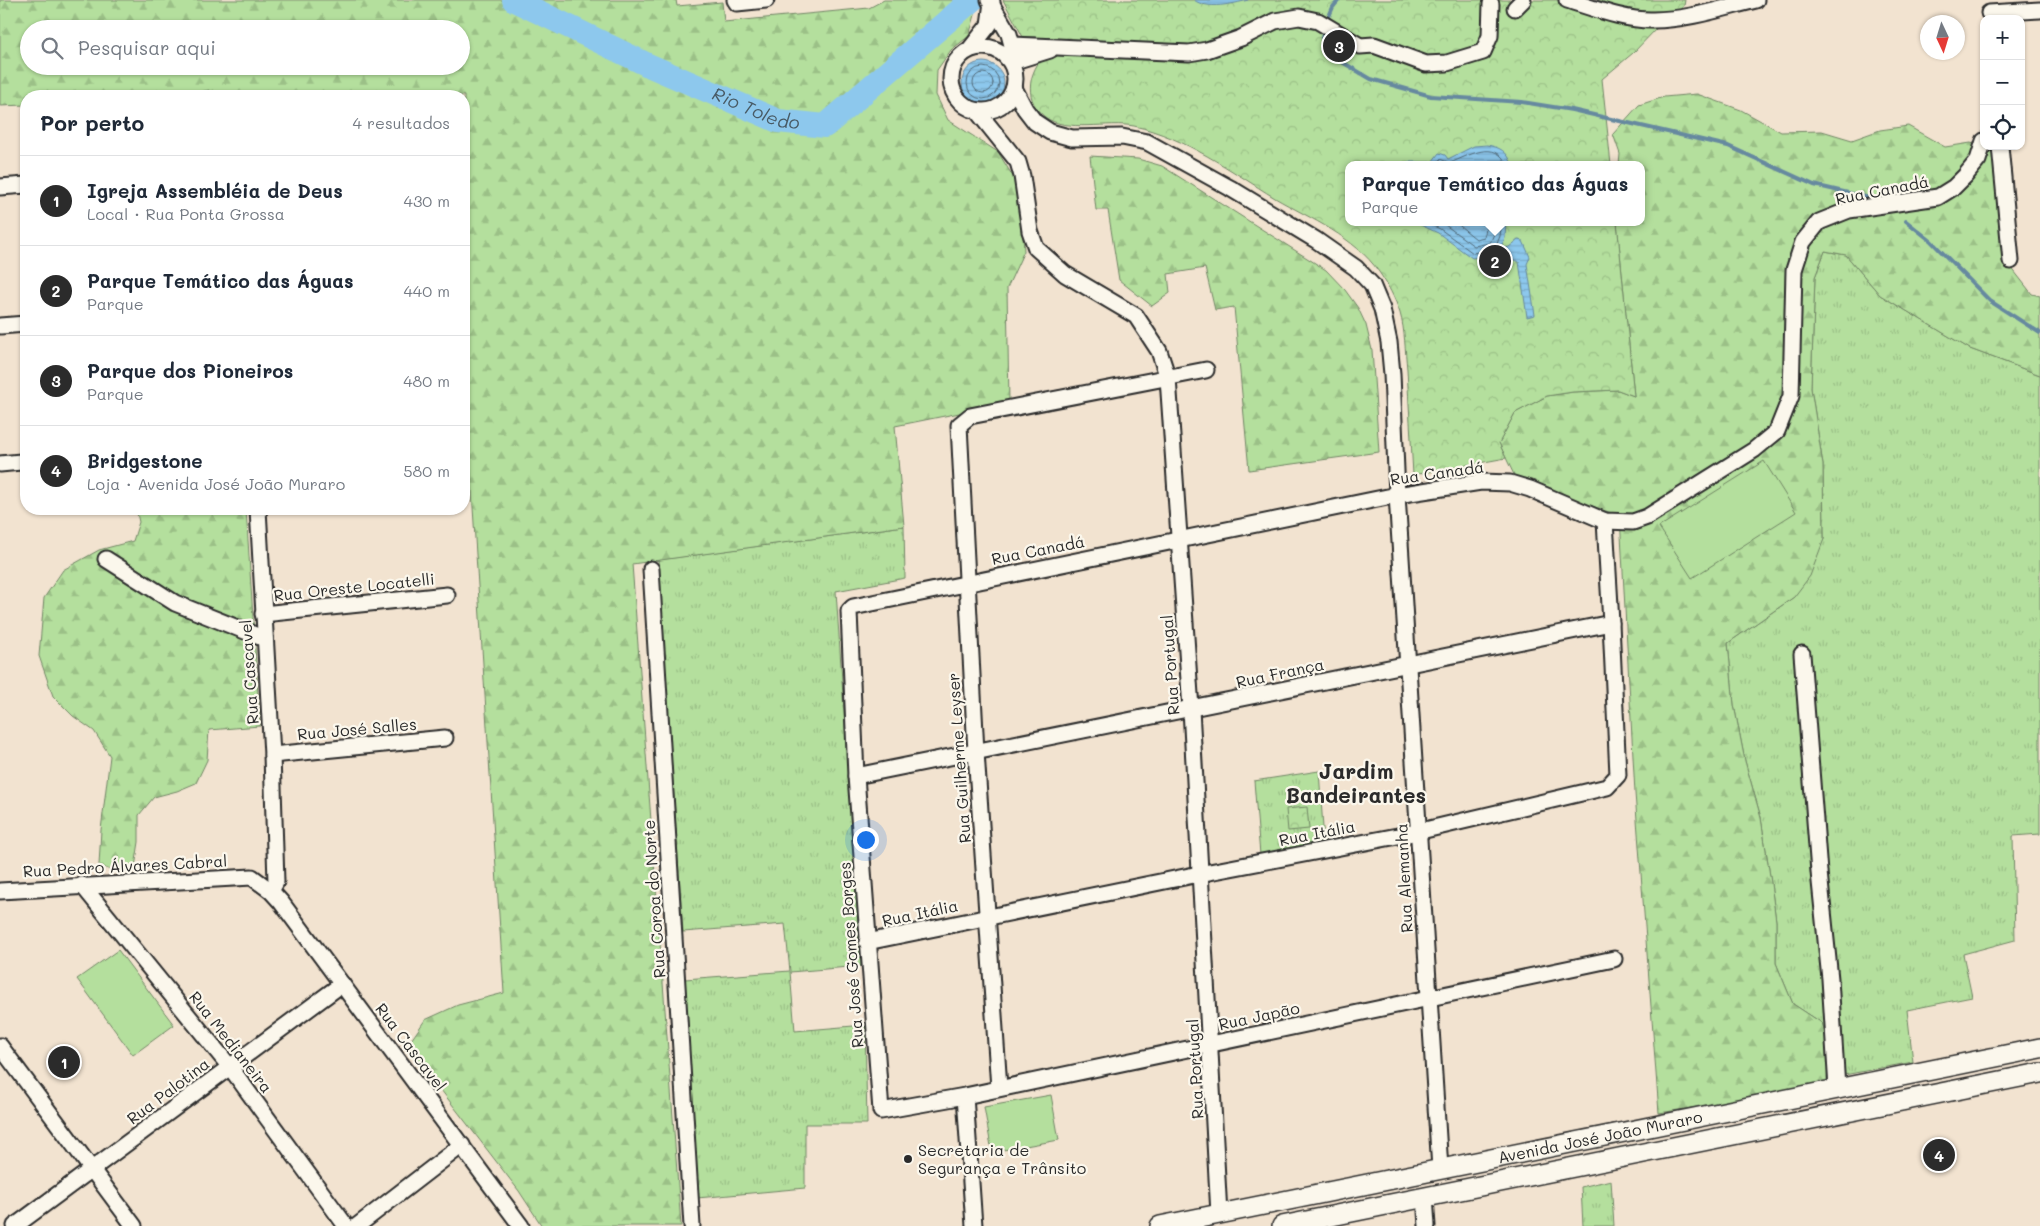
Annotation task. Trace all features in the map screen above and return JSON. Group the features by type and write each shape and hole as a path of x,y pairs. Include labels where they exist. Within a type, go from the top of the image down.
{"main road":[{"name":"Avenida José João Muraro","path":"1160,1226 1522,1151 1606,1136 2040,1048"},
{"path":"2040,1052 2034,1058 2032,1064 2036,1071 2040,1072"},
{"name":"Avenida José João Muraro","path":"1282,1226 2040,1072"},
{"path":"1552,1172 1546,1170 1544,1163 1544,1156 1549,1152 1606,1136"},
{"path":"1485,1184 1528,1171 1529,1164 1522,1151"},
{"path":"1170,1226 1196,1219"}],"street":[{"path":"734,0 737,3 766,0"},
{"path":"1567,0 1606,12 1653,20 1697,14 1756,0"},
{"path":"990,1 1013,44 1014,88 1004,104 986,111 977,111 959,101 950,82 955,62 970,49 989,25 990,1"},
{"path":"1013,44 1055,48 1188,53 1207,50 1242,38 1287,18 1308,17 1360,46 1374,45 1426,64 1446,63 1483,52 1490,36 1491,4"},
{"path":"1989,11 2040,10"},
{"path":"970,49 979,46 998,50 1015,67"},
{"path":"1015,67 1055,48"},
{"name":"Rua Alemanha","path":"1014,88 1030,116 1050,132 1072,138 1122,137 1147,142 1230,188 1316,240 1356,268 1372,285 1382,309 1390,342 1397,495 1440,1169"},
{"name":"Rua Portugal","path":"977,111 986,126 1014,155 1022,176 1026,211 1036,248 1065,274 1136,316 1159,351 1168,378 1191,709 1219,1214"},
{"name":"Rua Canadá","path":"848,617 853,607 966,582 1397,495 1481,482 1510,483 1530,489 1605,521 1633,522 1647,517 1754,450 1776,431 1791,396 1794,270 1803,242 1819,222 1849,210 1938,198 1954,187 1965,176 1978,160 1981,150"},
{"path":"2000,150 2011,261"},
{"path":"0,187 20,185"},
{"path":"0,326 20,324"},
{"path":"1168,378 1206,370"},
{"name":"Rua Guilherme Leyser","path":"999,1088 976,752 959,425 970,416 1168,378"},
{"path":"0,464 20,462"},
{"name":"Rua Cascavel","path":"258,515 272,755 276,882 271,891"},
{"path":"1605,521 1611,623"},
{"path":"106,559 175,603 265,639"},
{"name":"Rua Coroa do Norte","path":"651,569 692,1226"},
{"name":"Rua Oreste Locatelli","path":"263,614 447,595"},
{"name":"Rua José Gomes Borges","path":"848,617 867,942 881,1111"},
{"name":"Rua França","path":"856,776 1611,623"},
{"name":"Rua Itália","path":"867,942 1419,831 1607,787 1614,782 1618,775 1611,623"},
{"path":"1802,654 1819,872 1830,979 1837,1088"},
{"name":"Rua José Salles","path":"272,755 445,738"},
{"name":"Rua Cascavel","path":"252,877 271,891 521,1226"},
{"name":"Rua Pedro Álvares Cabral","path":"0,891 252,877"},
{"name":"Rua Medianeira","path":"82,885 230,1067 346,1226"},
{"path":"0,903 17,890"},
{"name":"Rua Japão","path":"881,1111 965,1096 1614,959"},
{"name":"Rua Palotina","path":"15,1226 342,984"},
{"path":"0,1046 134,1226"},
{"path":"965,1096 974,1226"},
{"path":"357,1226 462,1145"},
{"path":"1425,1196 1427,1226"}],"green space":[{"path":"0,0 676,0 677,6 722,2 724,22 869,8 884,0 966,0 975,15 969,36 951,50 937,70 936,95 948,120 998,152 1015,180 1021,209 1024,251 1007,288 1009,403 895,426 904,526 632,564 681,1226 542,1226 519,1191 407,1046 425,1020 458,1005 504,993 470,460 470,90 20,90 20,105 0,106"},
{"path":"1003,0 1685,0 1684,6 1658,27 1633,53 1602,79 1611,161 1345,161 1345,226 1617,226 1634,396 1618,390 1573,392 1547,396 1515,413 1499,443 1506,458 1413,475 1407,369 1402,320 1396,302 1388,287 1369,260 1358,249 1331,230 1207,156 1171,138 1134,126 1076,126 1054,122 1045,117 1038,111 1031,96 1030,88 1034,72 1042,58 1035,37 1023,37"},
{"path":"1697,94 1741,110 1781,132 1822,131 1852,140 1880,130 1908,126 1945,147 1971,143 1980,146 1980,150 1998,152 2007,262 2032,294 2040,296 2040,375 1970,349 1880,295 1846,255 1825,251 1815,277 1811,388 1823,465 1824,539 1810,576 1794,597 1728,643 1734,705 1745,761 1761,818 1770,876 1776,921 1776,963 1793,1004 1822,1023 1828,1042 1827,1087 1659,1113 1635,793 1620,516 1516,479 1499,443 1515,413 1547,396 1573,392 1618,390 1634,396 1617,226 1645,226 1645,161 1619,161 1620,154 1613,134 1639,105 1664,97"},
{"path":"1090,156 1138,159 1162,166 1326,270 1345,290 1358,308 1366,325 1372,350 1379,452 1249,470 1234,307 1215,310 1205,268 1168,274 1170,293 1152,306 1119,280 1108,210 1096,210"},
{"path":"1825,251 1846,255 1880,295 1970,349 2040,375 2040,834 2013,836 2015,940 1963,954 1972,997 1907,1010 1913,1062 1828,1078 1828,1042 1822,1023 1793,1004 1776,963 1776,921 1770,876 1761,818 1745,761 1734,705 1728,643 1794,597 1824,539 1823,465 1811,388 1815,277"},
{"path":"1764,461 1796,512 1692,578 1659,527"},
{"path":"137,515 246,515 260,726 209,730 207,760 196,783 177,791 154,797 139,815 139,842 135,867 125,871 117,871 99,865 101,830 110,756 94,731 73,716 53,696 39,656 44,598 63,570 99,550 133,541 139,522"},
{"path":"904,526 905,578 836,591 861,966 790,972 795,1031 865,1025 867,1124 805,1124 805,1188 697,1198 685,979 790,971 785,924 683,932 658,560"},
{"path":"1319,771 1324,842 1260,855 1254,781"},
{"path":"1307,807 1309,829 1288,831 1286,809"},
{"path":"118,950 174,1025 133,1055 77,979"},
{"path":"1051,1095 1059,1140 992,1152 984,1107"},
{"path":"1611,1180 1614,1226 1583,1226 1581,1187"}],"water":[{"path":"1194,0 1248,0 1228,4 1206,5"},
{"path":"979,62 987,62 998,68 1004,83 998,98 987,104 979,104 968,98 962,87 962,79 968,68"},
{"path":"1487,145 1503,150 1510,161 1433,161 1439,153 1445,155 1448,159 1474,146"},
{"path":"1423,226 1506,226 1505,238 1500,249 1509,247 1518,240 1523,241 1530,257 1527,264 1535,315 1527,317 1519,262 1508,258 1472,258 1438,233"}],"waterway":[{"name":"Rio Toledo","path":"514,0 648,65 778,121 825,126 972,0"},
{"path":"1327,21 1333,7 1339,0"},
{"path":"1324,30 1322,38 1342,62 1371,79 1431,96 1522,102 1572,110 1728,146 1814,185 1878,200"},
{"path":"1906,221 1931,241 1990,301 2040,333"}],"place":[{"name":"Parque dos Pioneiros","path":"1339,46"},
{"name":"Parque Temático das Águas","path":"1495,261"},
{"name":"Igreja Assembléia de Deus","path":"64,1062"},
{"name":"Bridgestone","path":"1939,1155"},
{"name":"Secretaria de Segurança e Trânsito","path":"908,1159"}],"district":[{"name":"Jardim Bandeirantes","path":"1356,784"}]}
